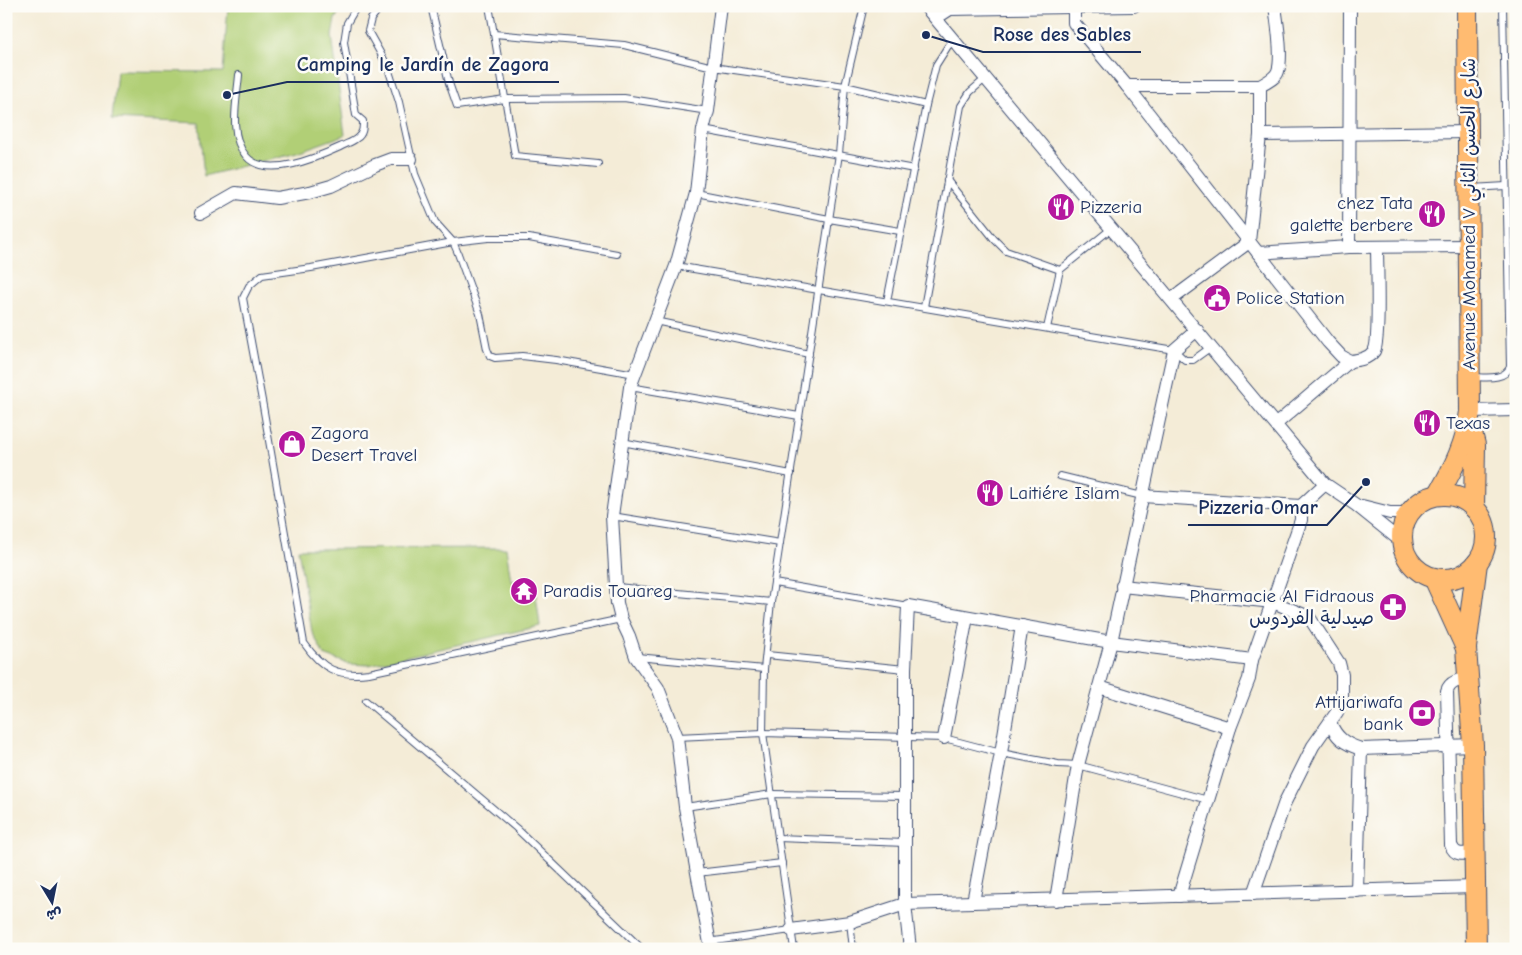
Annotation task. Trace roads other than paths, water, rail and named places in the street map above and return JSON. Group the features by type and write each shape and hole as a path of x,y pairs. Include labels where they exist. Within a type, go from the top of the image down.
{"main road":[{"name":"Avenue Mohamed V شارع الحسن الثاني","path":"1467,6 1470,417 1475,445 1474,508 1481,517 1486,541 1483,553 1477,563 1466,648 1473,745 1476,949"},
{"name":"Avenue Mohamed V شارع الحسن الثاني","path":"1438,495 1455,465 1470,417"},
{"path":"1474,508 1463,500 1451,496 1438,495 1427,499 1409,513 1402,532 1402,542 1405,554 1412,565 1422,573 1434,578 1458,577 1477,563"},
{"name":"Avenue Mohamed V شارع الحسن الثاني","path":"1434,578 1448,605 1466,648"}],"street":[{"path":"709,946 685,807 676,737 658,688 636,657 621,619 617,603 612,516 630,387 676,266 696,193 721,6"},
{"path":"925,6 1325,484 1356,505 1402,542"},
{"path":"936,18 950,9 1134,6"},
{"path":"1127,86 1260,86 1278,72 1280,60 1275,6"},
{"path":"1349,247 1350,6"},
{"path":"1074,7 1074,23 1127,86 1328,342 1341,356 1350,361"},
{"path":"1172,299 1249,242 1260,134 1260,86"},
{"path":"1260,134 1468,132"},
{"path":"201,214 236,193 277,198 310,192 331,186 375,164 392,160 411,159"},
{"path":"1258,253 1349,247 1468,246"},
{"path":"1276,424 1350,361 1368,357 1375,349 1377,318 1376,247"},
{"path":"1056,900 1078,764 1111,642 1174,350 1197,330"},
{"path":"1470,417 1516,410"},
{"path":"1142,496 1301,506 1325,484"},
{"path":"1356,505 1390,513 1409,513"},
{"path":"1179,896 1230,728 1249,679 1252,660 1301,520 1301,506"},
{"path":"1122,586 1273,602 1309,617 1339,663 1342,675 1342,699 1337,712 1313,746 1285,802 1253,894"},
{"path":"910,949 905,904 905,669 908,606 1111,642 1252,660"},
{"path":"944,738 967,617"},
{"path":"973,902 1001,753 1022,626"},
{"path":"1469,678 1456,681 1448,688 1451,845 1454,851 1458,853 1475,852"},
{"path":"1098,687 1230,728"},
{"path":"1330,722 1333,729 1346,745 1361,749 1473,745"},
{"path":"1357,891 1361,749"},
{"path":"791,930 850,922 905,904 1475,887"}],"lane":[{"path":"239,75 235,120 236,132 246,156 254,162 282,166 296,164 329,152 358,138 363,131 363,121 356,115 344,42 346,23 357,6"},
{"path":"381,6 372,19 368,31 387,65 399,102 415,174 436,222 453,242 480,314 490,356 495,358 522,356 556,360 635,374"},
{"path":"431,6 455,104 460,106 505,99 624,98 708,112"},
{"path":"489,6 515,156 598,164"},
{"path":"794,949 763,733 764,669 767,655 771,602 839,154 845,86 864,6"},
{"path":"1470,377 1499,377 1508,372 1510,367 1503,6"},
{"path":"494,34 624,45 713,67 845,86 926,105"},
{"path":"887,301 926,105 936,65 948,46 955,40"},
{"path":"924,307 961,106 970,92 986,78"},
{"path":"703,130 914,169"},
{"path":"948,180 994,239 1006,251 1060,270"},
{"path":"1468,188 1506,186"},
{"path":"696,193 900,231"},
{"path":"1047,328 1060,270 1112,228"},
{"path":"617,254 529,238 488,238 453,242 330,265 262,275 249,286 243,298 304,643 313,656 336,673 352,675 408,666 621,619"},
{"path":"676,266 1174,350 1184,360 1193,360 1211,346"},
{"path":"655,321 809,354"},
{"path":"630,387 800,416"},
{"path":"622,442 791,474"},
{"path":"1060,476 1142,496"},
{"path":"612,516 780,543"},
{"path":"774,583 908,606"},
{"path":"617,587 771,602"},
{"path":"767,655 905,669"},
{"path":"636,657 764,669"},
{"path":"366,701 516,828 642,949"},
{"path":"676,737 763,733 944,738 1001,753 1058,764 1078,764 1208,800"},
{"path":"685,807 772,794 905,796"},
{"path":"778,838 905,843"},
{"path":"697,873 782,862"},
{"path":"850,922 853,949"},
{"path":"709,946 791,930"}],"place":[{"name":"Rose des Sables","path":"926,35"},
{"name":"Camping le Jardín de Zagora","path":"227,95"},
{"name":"Pizzeria","path":"1061,207"},
{"name":"chez Tata galette berbere","path":"1432,214"},
{"name":"Police Station","path":"1217,298"},
{"name":"Texas","path":"1427,423"},
{"name":"Zagora Desert Travel","path":"292,444"},
{"name":"Pizzeria Omar","path":"1366,482"},
{"name":"Laitiére Islam","path":"990,493"},
{"name":"Paradis Touareg","path":"524,591"},
{"name":"Pharmacie Al Fidraous صيدلية الفردوس","path":"1393,607"},
{"name":"Attijariwafa bank","path":"1422,713"}]}
